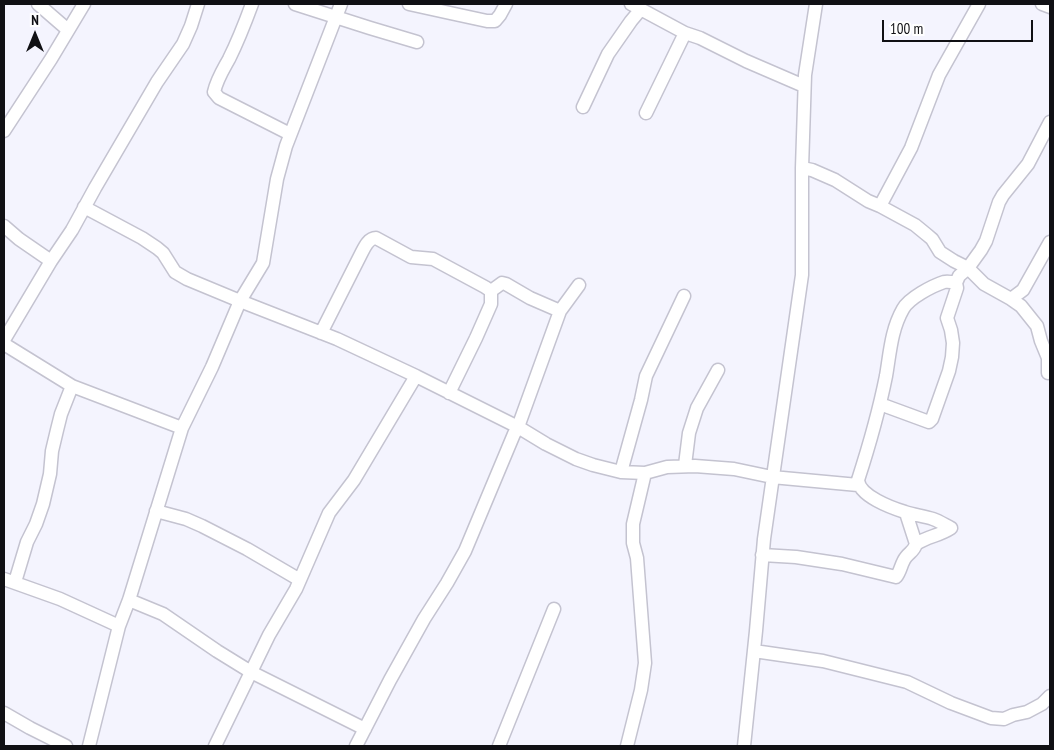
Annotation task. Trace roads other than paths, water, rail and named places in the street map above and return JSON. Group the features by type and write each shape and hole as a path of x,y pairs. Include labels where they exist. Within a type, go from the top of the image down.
{"street":[{"path":"38,4 68,30"},
{"path":"4,131 9,111 51,59 84,4"},
{"path":"4,340 51,261 72,230 157,82 183,44 198,4"},
{"path":"252,4 236,45 219,75 214,92 219,98 290,134"},
{"path":"295,4 417,42"},
{"path":"88,746 119,626 182,428 212,367 240,302 263,263 277,179 286,146 341,4"},
{"path":"409,4 486,21 495,21 506,4"},
{"path":"744,746 762,555 802,275 804,86 816,4"},
{"path":"880,206 912,148 939,75 979,4"},
{"path":"1042,4 1050,7"},
{"path":"583,106 608,54 631,21 636,7 746,61 804,86"},
{"path":"646,113 685,32"},
{"path":"880,404 928,422 932,418 949,371 952,357 953,343 947,318 957,288 956,283 959,276 968,268 981,250 999,202 1028,164 1050,122"},
{"path":"802,168 812,170 834,180 868,202 903,218 932,239 940,252 968,268 984,284 1021,306 1038,326 1041,341 1048,358 1048,373"},
{"path":"84,207 157,248 164,253 175,272 240,302 337,339 518,427 576,459 621,472 644,473 685,465 734,469 772,477 858,485 876,500 906,513 934,520 951,528 943,534 925,538 916,544 915,548 907,555 896,577 842,564 796,557 762,555"},
{"path":"4,226 51,261"},
{"path":"321,333 362,252 373,238 411,258 433,259 485,286 490,291 491,304 450,393"},
{"path":"1011,299 1023,290 1048,249"},
{"path":"858,485 880,404 890,348 904,307 928,289 944,282 956,283"},
{"path":"490,291 502,283 506,284 530,298 560,311"},
{"path":"361,745 365,728 424,619 465,551 518,427 560,311 579,284"},
{"path":"621,472 646,376 684,296"},
{"path":"4,344 72,386 182,428"},
{"path":"685,465 689,433 697,408 718,370"},
{"path":"215,746 251,672 300,580 329,513 354,480 416,376"},
{"path":"72,386 57,430 43,504 10,581 60,599 119,626"},
{"path":"627,746 641,690 645,663 637,558 633,542 634,524 644,473"},
{"path":"156,511 186,519 202,526 247,549 300,580"},
{"path":"906,513 916,544"},
{"path":"128,600 163,614 251,672 365,728"},
{"path":"499,746 554,609"},
{"path":"754,650 823,661 907,682 951,703 991,718 1004,719 1027,712 1042,704 1050,696"},
{"path":"4,713 66,746"}]}
